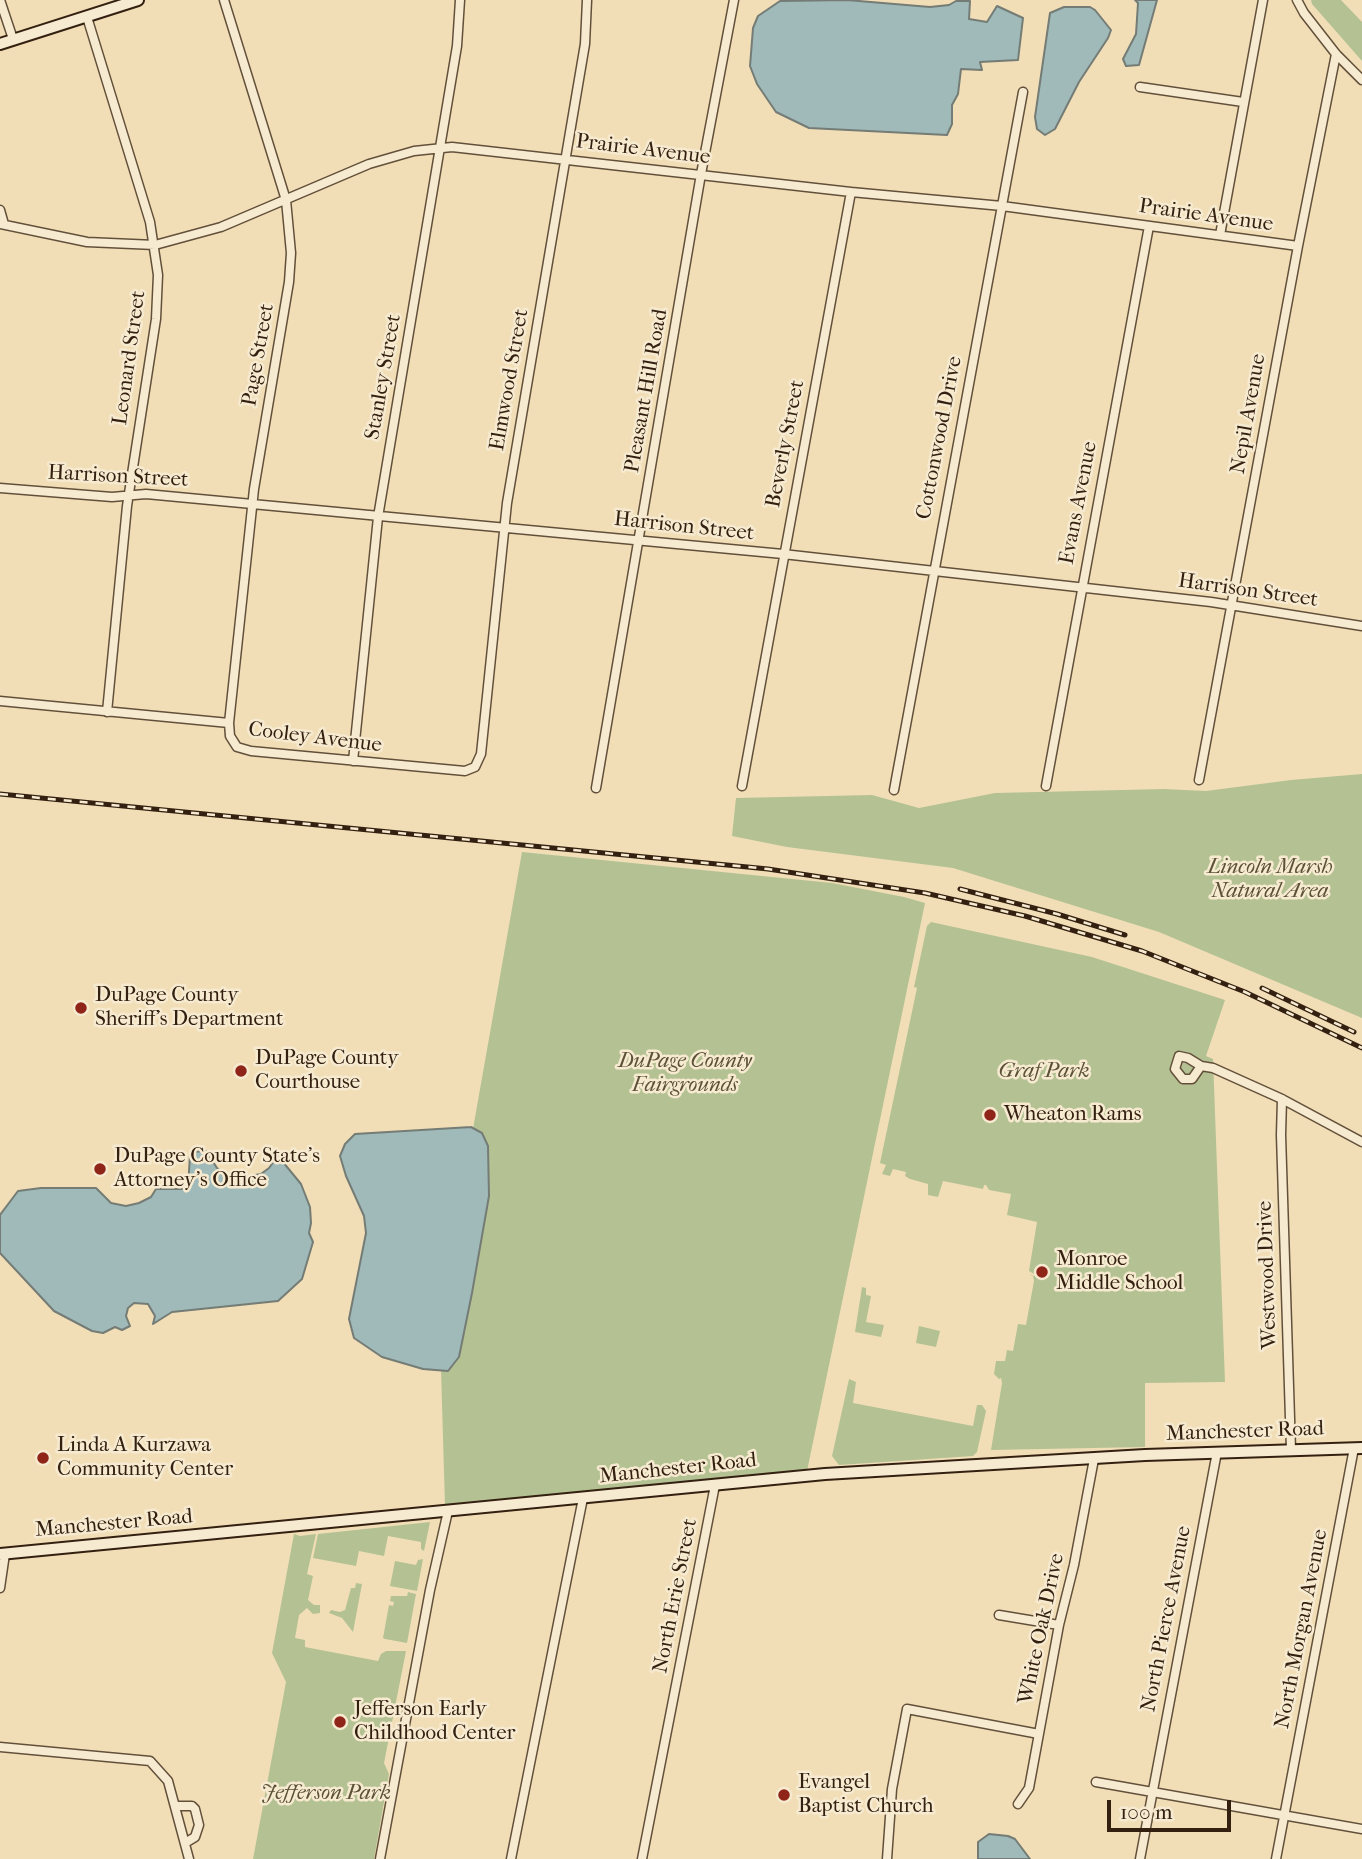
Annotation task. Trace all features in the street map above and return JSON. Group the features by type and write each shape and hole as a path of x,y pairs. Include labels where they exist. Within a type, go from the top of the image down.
{"street":[{"path":"1,0 13,39"},
{"path":"0,44 138,0"},
{"name":"Page Street","path":"224,0 286,200 291,245 289,282 253,504 229,723"},
{"name":"Stanley Street","path":"353,761 378,517 457,46 460,0"},
{"name":"Elmwood Street","path":"475,767 481,754 504,527 585,44 587,0"},
{"name":"Pleasant Hill Road","path":"596,788 701,174 734,0"},
{"path":"1220,235 1263,0"},
{"path":"1297,0 1336,54 1362,80"},
{"name":"Leonard Street","path":"87,17 155,245 158,275 156,319 128,496 107,712"},
{"name":"Nepil Avenue","path":"1199,780 1336,54"},
{"path":"1140,87 1243,102"},
{"name":"Cottonwood Drive","path":"894,790 1023,92"},
{"name":"Prairie Avenue","path":"2,224 87,242 155,245 221,227 369,164 406,153 462,148 851,192 1002,206 1298,246"},
{"name":"Beverly Street","path":"742,786 851,192"},
{"path":"0,210 2,224"},
{"name":"Evans Avenue","path":"1046,786 1149,226"},
{"name":"Harrison Street","path":"0,489 112,497 146,494 783,554 1232,604 1362,626"},
{"name":"Cooley Avenue","path":"0,701 229,723 230,736 237,747 251,751 458,771 475,767"},
{"path":"1201,1066 1213,1068 1282,1099 1362,1142"},
{"name":"Westwood Drive","path":"1282,1099 1281,1149 1291,1450"},
{"name":"Manchester Road","path":"2,1554 825,1474 1217,1452 1358,1448"},
{"name":"North Morgan Avenue","path":"1276,1859 1358,1448"},
{"name":"North Pierce Avenue","path":"1140,1859 1217,1452"},
{"name":"White Oak Drive","path":"1018,1804 1029,1788 1059,1625 1074,1565 1094,1459"},
{"name":"North Erie Street","path":"642,1859 715,1485"},
{"path":"511,1859 583,1498"},
{"path":"380,1859 430,1590 448,1511"},
{"path":"0,1588 2,1554"},
{"path":"999,1615 1059,1625"},
{"path":"887,1859 892,1789 906,1709 1039,1734"},
{"path":"0,1747 150,1761 168,1781 189,1859"},
{"path":"1096,1782 1362,1829"},
{"path":"175,1806 192,1806 199,1825 195,1837 184,1843"}],"green space":[{"path":"1311,0 1341,0 1362,22 1362,61 1312,4"},
{"name":"Lincoln Marsh Natural Area","path":"1362,774 1362,1018 1159,932 953,868 787,847 732,836 736,798 872,795 919,808 995,793 1164,789 1206,791"},
{"name":"DuPage County Fairgrounds","path":"522,852 832,883 925,903 807,1471 445,1506 441,1370 471,1140"},
{"name":"Graf Park","path":"931,922 1092,957 1225,1000 1206,1056 1213,1059 1225,1382 1145,1383 1145,1447 991,1450 1002,1383 1001,1378 994,1374 996,1361 1005,1361 1007,1350 1013,1351 1018,1324 1026,1325 1034,1281 1033,1276 1028,1274 1041,1278 1029,1271 1037,1222 1007,1215 1011,1194 989,1190 986,1185 983,1189 943,1181 938,1197 928,1195 928,1184 910,1179 905,1176 906,1172 893,1169 890,1176 882,1174 886,1165 880,1163 917,988 914,987 927,926"},
{"path":"862,1287 866,1288 866,1295 871,1296 866,1322 884,1325 881,1337 855,1332"},
{"path":"919,1326 940,1331 936,1347 916,1343"},
{"path":"849,1379 856,1382 853,1403 973,1426 977,1405 982,1405 986,1411 977,1452 973,1456 839,1465 832,1456"},
{"path":"430,1522 424,1551 421,1549 421,1542 388,1536 384,1556 359,1551 356,1566 313,1558 318,1534"},
{"name":"Jefferson Park","path":"294,1534 316,1534 307,1574 313,1576 308,1600 314,1605 320,1605 320,1613 313,1614 307,1608 299,1615 295,1638 305,1640 305,1647 378,1661 386,1651 406,1651 384,1763 389,1774 374,1859 253,1859 286,1682 272,1653"},
{"path":"423,1559 417,1591 390,1586 395,1561 416,1565 418,1560"},
{"path":"356,1583 362,1584 353,1632 342,1618 329,1613 331,1610 345,1610 351,1588 355,1588"},
{"path":"408,1592 416,1594 407,1643 383,1638 389,1605 393,1606 394,1602 390,1601 391,1596 407,1596"}],"water":[{"path":"847,0 930,7 970,1 969,19 987,22 997,6 1023,18 1018,60 980,62 982,70 961,69 958,94 952,105 952,124 947,135 809,128 776,112 757,84 750,66 753,28 758,16 780,1"},
{"path":"1135,0 1157,0 1139,65 1126,66 1123,59 1136,34 1138,3"},
{"path":"1064,7 1090,7 1111,30 1079,82 1055,129 1045,135 1037,129 1035,117 1050,13"},
{"path":"471,1127 482,1133 488,1146 489,1196 472,1293 459,1357 448,1371 423,1369 382,1357 354,1338 349,1319 366,1233 364,1216 340,1156 345,1144 355,1134"},
{"path":"206,1151 217,1168 225,1174 239,1178 261,1174 278,1156 301,1184 310,1207 309,1233 313,1242 302,1279 278,1301 172,1312 153,1324 155,1316 148,1304 134,1303 128,1308 126,1316 130,1326 122,1330 115,1327 103,1333 92,1331 54,1311 0,1253 0,1215 18,1191 41,1188 96,1188 111,1203 126,1206 151,1197 156,1189 188,1189 190,1154"},
{"path":"989,1834 1015,1839 1030,1859 978,1859 978,1842"}],"railway":[{"path":"0,794 768,869 925,893 1025,916 1142,951 1245,992 1362,1048"},
{"path":"960,889 1125,935"},
{"path":"1262,988 1354,1032"}],"place":[{"name":"DuPage County Sheriff's Department","path":"81,1008"},
{"name":"DuPage County Courthouse","path":"241,1071"},
{"name":"Wheaton Rams","path":"990,1115"},
{"name":"DuPage County State's Attorney's Office","path":"100,1169"},
{"name":"Monroe Middle School","path":"1042,1272"},
{"name":"Linda A Kurzawa Community Center","path":"43,1458"},
{"name":"Jefferson Early Childhood Center","path":"340,1722"},
{"name":"Evangel Baptist Church","path":"784,1795"}]}
